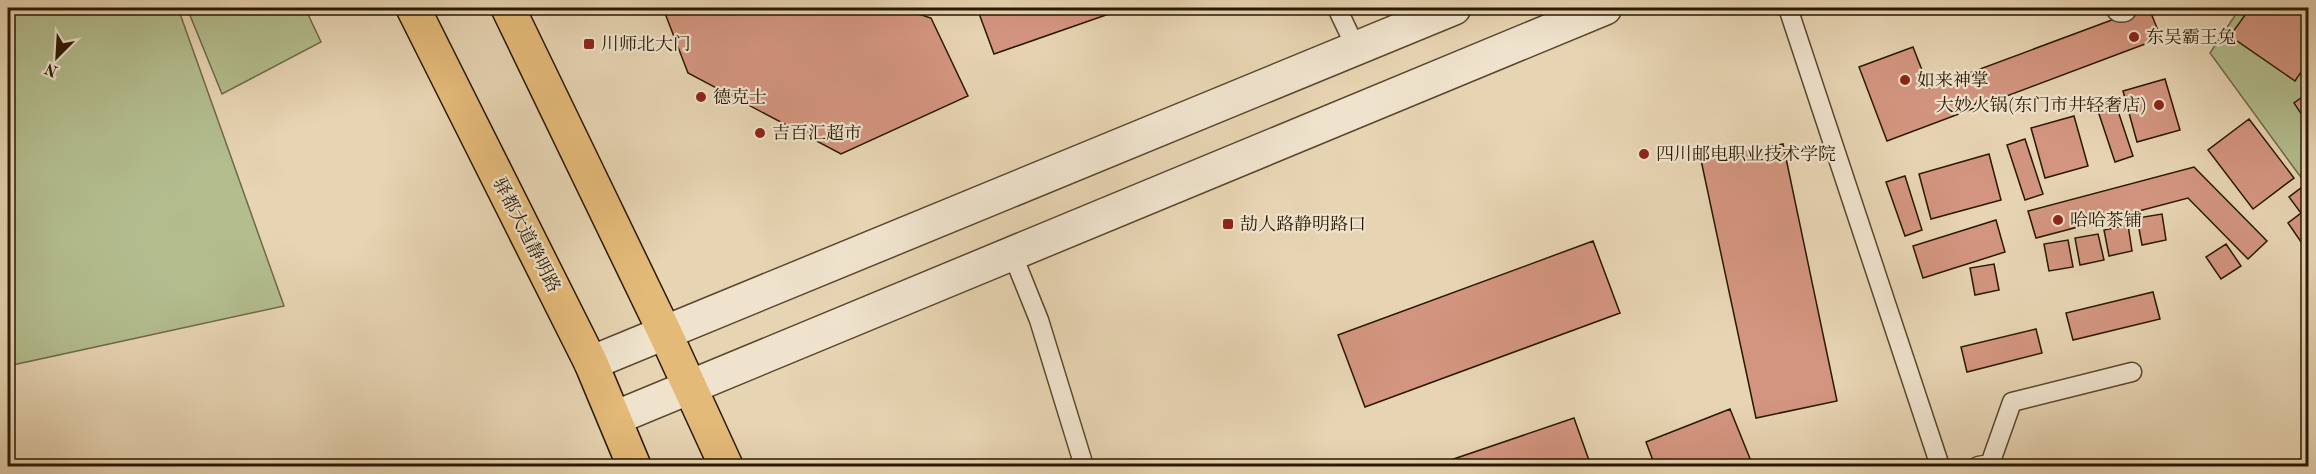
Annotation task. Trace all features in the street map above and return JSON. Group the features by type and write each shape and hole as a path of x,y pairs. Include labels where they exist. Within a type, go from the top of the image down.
{"main road":[{"name":"驿都大道静明路","path":"413,8 591,363 634,466"},
{"path":"508,8 665,333 726,466"}],"street":[{"path":"591,363 1454,8"},
{"path":"615,418 1605,8"}],"lane":[{"path":"1337,8 1356,48"},
{"path":"1788,8 1940,466"},
{"path":"1012,253 1039,320 1084,466"},
{"path":"1978,466 1990,464 2012,402 2132,372"}],"green space":[{"path":"8,8 178,8 284,306 8,366"},
{"path":"187,8 305,8 321,42 222,94"},
{"path":"2240,8 2308,8 2308,187 2210,53"}],"building":[{"path":"663,8 900,8 931,18 968,96 841,154 688,73"},
{"path":"977,8 1126,8 994,54"},
{"path":"2149,8 2161,38 1887,141 1859,67 1913,47 1929,88"},
{"path":"2250,8 2308,8 2308,62 2295,81 2230,36"},
{"path":"2165,79 2180,130 2137,142 2123,91"},
{"path":"2308,93 2308,124 2294,103"},
{"path":"2115,102 2133,156 2115,162 2097,108"},
{"path":"2074,116 2088,166 2045,178 2031,128"},
{"path":"2249,119 2294,178 2253,209 2208,150"},
{"path":"2025,139 2043,194 2025,200 2007,145"},
{"path":"1783,144 1837,401 1756,418 1701,160"},
{"path":"1989,154 2001,200 1931,219 1919,174"},
{"path":"2194,167 2267,241 2248,259 2188,198 2036,238 2028,211"},
{"path":"1905,176 1922,230 1905,236 1886,182"},
{"path":"2305,185 2308,191 2308,252 2288,223 2301,213 2289,197"},
{"path":"2162,214 2166,240 2142,245 2137,218"},
{"path":"1996,220 2005,252 1923,278 1913,246"},
{"path":"2128,225 2132,251 2109,256 2104,230"},
{"path":"2098,234 2104,260 2080,265 2075,238"},
{"path":"2068,240 2073,267 2049,271 2044,244"},
{"path":"1593,241 1620,313 1365,407 1338,335"},
{"path":"2226,244 2241,266 2221,279 2206,257"},
{"path":"1994,264 1999,290 1975,295 1970,268"},
{"path":"2153,292 2160,319 2073,340 2066,313"},
{"path":"2036,329 2042,353 1967,372 1961,347"},
{"path":"1730,409 1753,466 1655,466 1646,442"},
{"path":"1574,418 1591,466 1433,466"}],"place":[{"name":"东吴霸王兔","path":"2134,37"},
{"name":"川师北大门","path":"589,44"},
{"name":"如来神掌","path":"1905,80"},
{"name":"德克士","path":"701,97"},
{"name":"大妙火锅(东门市井轻奢店)","path":"2159,105"},
{"name":"吉百汇超市","path":"760,133"},
{"name":"四川邮电职业技术学院","path":"1644,154"},
{"name":"哈哈茶铺","path":"2058,220"},
{"name":"劼人路静明路口","path":"1228,224"}]}
